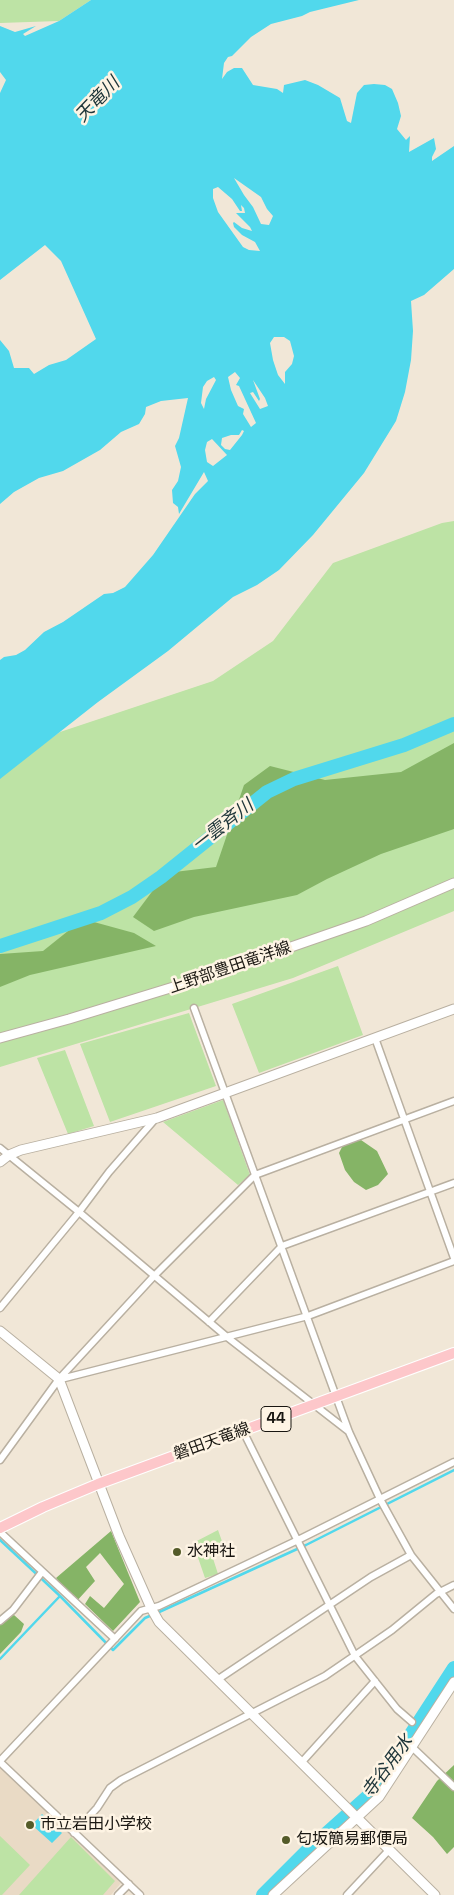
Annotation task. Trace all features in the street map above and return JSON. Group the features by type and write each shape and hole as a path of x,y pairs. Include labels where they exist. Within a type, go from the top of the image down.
{"main road":[{"name":"磐田天竜線","path":"0,1530 98,1484 454,1353"}],"street":[{"name":"上野部豊田竜洋線","path":"0,1038 193,981 366,921 454,883"},
{"path":"194,1008 349,1432 380,1499 411,1555 454,1610"},
{"path":"0,1162 9,1155 21,1150 157,1118 454,1009"},
{"path":"59,1379 308,1316 454,1259 375,1038"},
{"path":"0,1460 59,1379 154,1276 255,1174 454,1102"},
{"path":"0,1308 121,1158 157,1118"},
{"path":"0,1148 227,1337 349,1432"},
{"path":"209,1322 282,1246 454,1183"},
{"path":"0,1331 59,1379 98,1484 151,1608 159,1622 435,1895"},
{"path":"243,1431 355,1656 397,1709 412,1722"},
{"path":"140,1895 0,1761 141,1612 159,1606 298,1540 454,1462"},
{"path":"0,1530 114,1639"},
{"path":"217,1680 374,1575 411,1555"},
{"path":"0,1621 13,1610 42,1572"},
{"path":"74,1833 97,1808 110,1788 121,1780 325,1676 392,1630 439,1592 454,1585"},
{"path":"301,1763 374,1681"},
{"path":"278,1893 380,1797 454,1682"},
{"path":"412,1747 454,1786"},
{"path":"347,1895 389,1850"},
{"path":"118,1895 129,1884"}],"shaded area":[{"name":"市立岩田小学校","path":"0,1766 121,1883 111,1895 0,1895"}],"green space":[{"path":"0,0 91,0 59,21 0,23"},
{"path":"454,521 454,911 293,978 0,1067 0,775 60,732 213,681 273,641 333,563 442,523"},
{"path":"454,743 454,829 381,854 297,895 194,917 154,931 133,917 166,873 216,867 244,785 270,766 325,780 401,772"},
{"path":"83,919 134,933 156,946 30,975 0,987 0,954 43,951"},
{"path":"338,966 363,1035 259,1073 232,1004"},
{"path":"189,1013 216,1086 110,1122 80,1044"},
{"path":"65,1050 94,1126 68,1134 37,1058"},
{"path":"223,1100 250,1175 238,1185 163,1122"},
{"path":"361,1140 377,1151 388,1174 378,1185 366,1190 354,1182 345,1170 339,1153 343,1145"},
{"path":"218,1530 223,1544 210,1549 218,1574 205,1578 193,1543"},
{"path":"111,1531 140,1602 113,1631 85,1604 90,1596 104,1608 124,1584 100,1553 86,1567 95,1581 75,1603 56,1578"},
{"path":"14,1615 24,1624 21,1632 0,1654 0,1624 8,1617"},
{"path":"454,1765 454,1847 447,1854 433,1837 412,1818 437,1781"},
{"path":"0,1836 30,1865 2,1895 0,1895"},
{"path":"71,1837 115,1881 103,1895 19,1895"}],"water":[{"name":"天竜川","path":"91,0 359,0 271,24 251,37 232,56 228,57 224,63 222,79 227,72 234,68 242,68 253,85 277,89 283,93 284,85 305,80 340,98 347,121 351,123 357,93 364,85 385,85 392,89 401,116 397,129 406,140 410,136 409,152 434,138 436,149 432,161 454,146 454,269 424,295 411,301 413,331 411,360 405,392 396,421 364,473 313,535 279,570 257,585 233,597 168,651 98,702 0,779 0,660 25,650 44,632 63,622 104,594 113,593 125,587 153,555 195,494 208,481 204,472 179,514 178,507 173,503 172,490 178,481 181,467 175,446 179,438 188,398 161,401 146,407 145,414 139,424 121,432 100,450 63,471 39,478 14,492 0,504 0,340 9,351 14,368 29,368 34,374 49,365 66,360 96,339 61,261 45,245 0,280 0,93 6,80 0,72 0,26 15,32 36,26 23,34 25,36 59,21","holes":["234,178 261,197 273,216 269,225 261,224 253,207 244,195","218,187 232,199 240,211 242,211 241,205 244,208 245,213 236,213 252,231 242,228 234,222 234,227 242,235 255,242 260,251 249,250 243,247 218,212 213,198 213,189","274,337 284,337 290,341 294,356 292,364 285,372 285,384 278,375 270,343","235,372 240,378 236,385 239,386 256,423 251,427 243,414 244,409 238,406 228,377","214,377 216,380 206,399 204,409 201,403 203,387 207,381","253,380 268,406 260,409 250,393 253,392 259,401 260,399","242,430 244,431 230,450 225,449 221,445 222,438 239,435","212,439 227,455 213,466 207,462 205,450 207,442"]},
{"path":"42,1814 62,1833 52,1843 32,1825"}],"waterway":[{"name":"一雲斉川","path":"0,946 101,913 132,897 161,877 267,792 294,779 404,745 454,724"},
{"path":"157,1613 306,1545 454,1470"},
{"path":"0,1540 60,1596 113,1650 145,1618 152,1615"},
{"path":"0,1659 60,1596"},
{"name":"寺谷用水","path":"263,1895 307,1851 374,1791 454,1668"}],"place":[{"name":"水神社","path":"177,1552"},
{"name":"市立岩田小学校","path":"30,1825"},
{"name":"匂坂簡易郵便局","path":"286,1840"}]}
